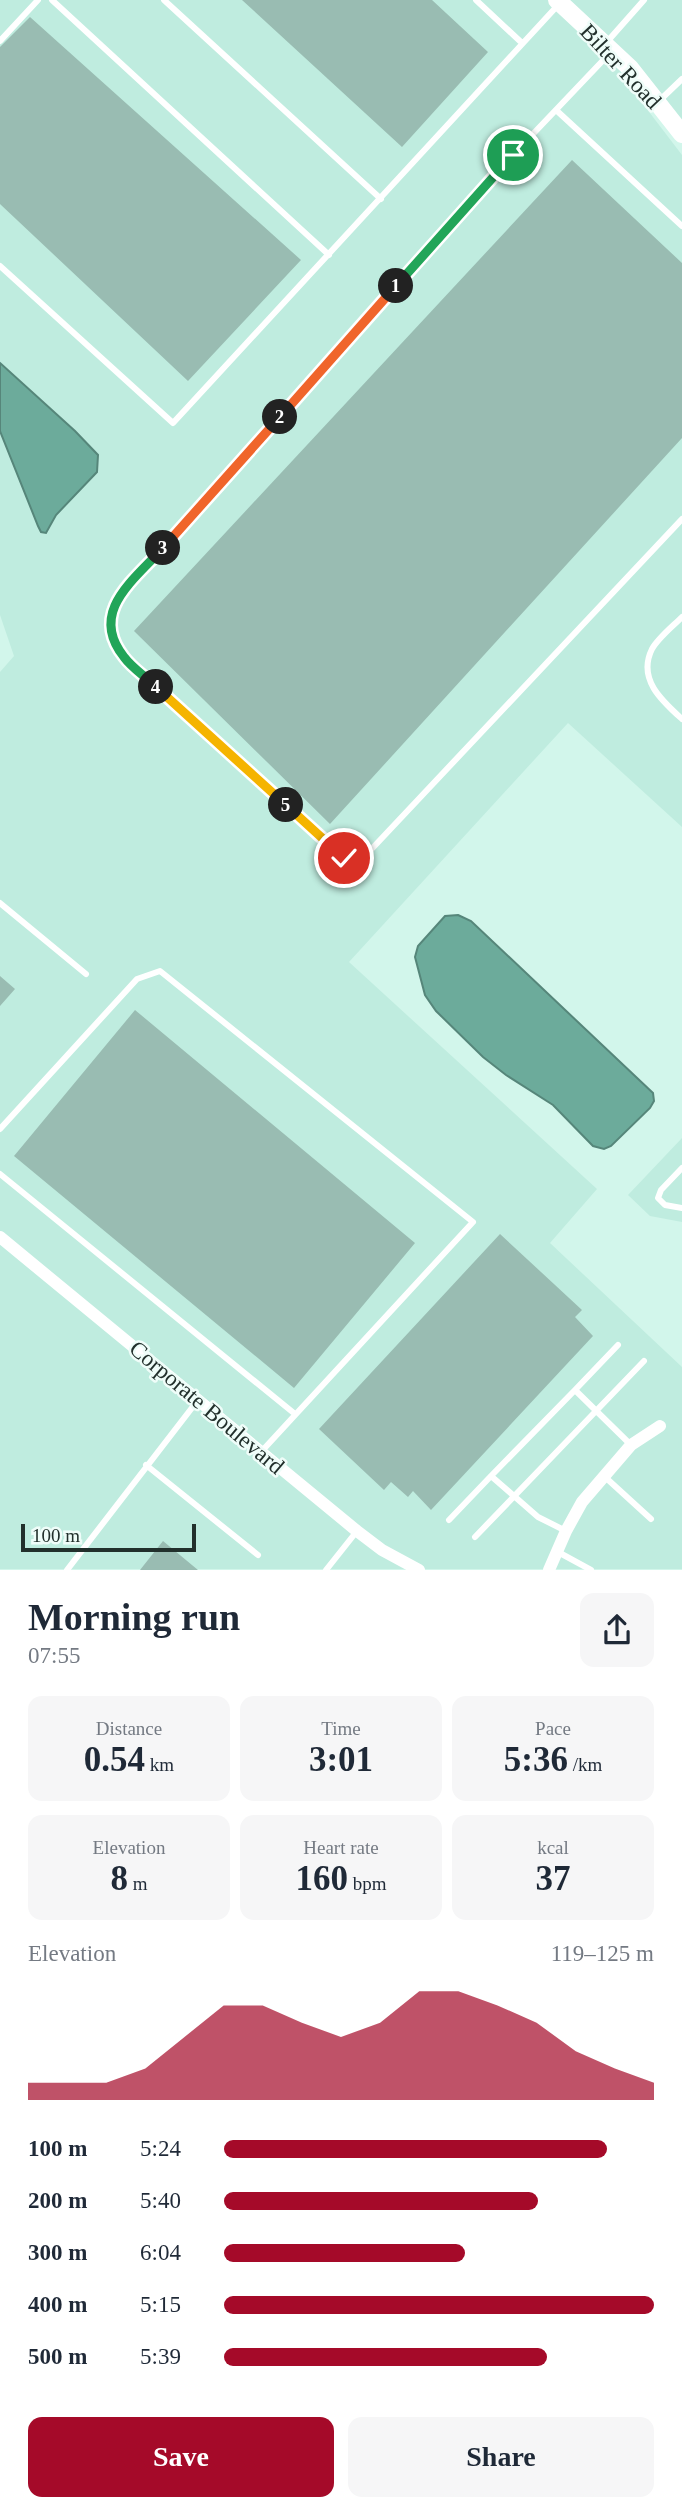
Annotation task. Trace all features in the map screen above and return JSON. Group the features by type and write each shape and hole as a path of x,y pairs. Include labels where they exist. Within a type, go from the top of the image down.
{"street":[{"name":"Bilter Road","path":"559,1 638,77 682,134"},
{"name":"Corporate Boulevard","path":"0,1237 357,1531 382,1550 419,1570"},
{"path":"549,1570 582,1502 631,1445 660,1426"}],"lane":[{"path":"0,41 38,0"},
{"path":"52,0 329,255"},
{"path":"164,0 381,198"},
{"path":"476,0 522,43"},
{"path":"644,0 556,110 113,604 110,621 114,641 124,658 344,858 355,859 366,855 682,519"},
{"path":"0,267 173,423 559,1"},
{"path":"658,102 682,79"},
{"path":"556,110 682,226"},
{"path":"682,617 652,649 648,669 655,695 682,719"},
{"path":"0,903 86,974"},
{"path":"0,1129 137,979 160,971 473,1222 261,1452"},
{"path":"682,1168 661,1190 658,1198 665,1205 682,1208"},
{"path":"0,1174 295,1414"},
{"path":"449,1520 618,1345"},
{"path":"475,1538 644,1361"},
{"path":"575,1390 631,1445"},
{"path":"67,1570 198,1400"},
{"path":"146,1465 258,1555"},
{"path":"603,1475 651,1519"},
{"path":"491,1476 538,1517 566,1531"},
{"path":"326,1570 357,1531"},
{"path":"556,1552 591,1570"}],"shaded area":[{"path":"0,0 682,0 682,135 630,87 682,155 682,827 568,723 349,962 597,1189 550,1243 682,1367 682,1569 0,1569 0,672 14,656 0,615"},
{"path":"0,363 98,455 97,472 56,515 46,533 41,532 38,526 0,431"},
{"path":"458,915 471,921 653,1093 654,1101 650,1108 611,1146 604,1149 593,1146 553,1105 483,1057 436,1011 425,995 415,957 418,946 445,916"},
{"path":"682,1138 682,1222 650,1216 628,1195"}],"building":[{"path":"242,0 432,0 488,52 402,147"},
{"path":"30,17 301,260 188,381 0,204 0,47"},
{"path":"572,160 682,263 682,438 330,824 134,631"},
{"path":"0,976 15,989 0,1006"},
{"path":"135,1010 415,1243 294,1388 14,1156"},
{"path":"500,1234 582,1310 575,1317 593,1336 431,1510 413,1491 408,1497 391,1482 384,1490 319,1429"},
{"path":"163,1541 198,1570 140,1570"}],"route":[{"path":"344,858 124,658 114,641 110,621 113,604 513,155"}]}
